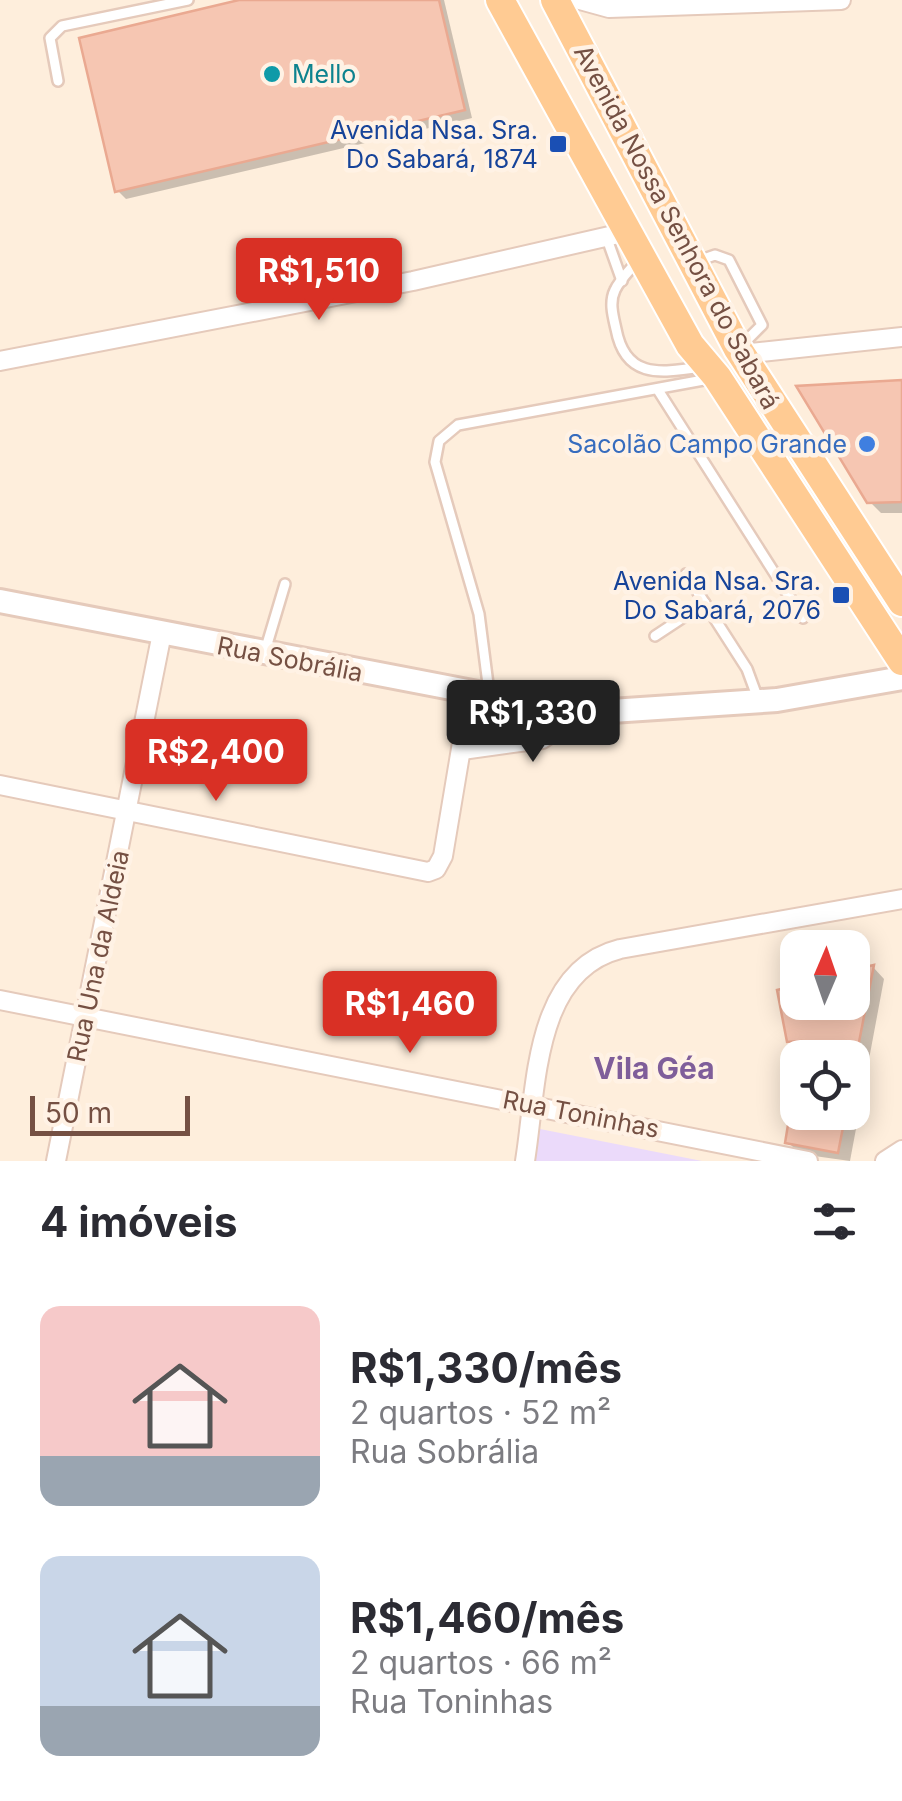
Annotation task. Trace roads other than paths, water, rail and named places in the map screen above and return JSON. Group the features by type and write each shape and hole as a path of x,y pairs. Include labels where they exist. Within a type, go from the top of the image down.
{"main road":[{"name":"Avenida Nossa Senhora do Sabará","path":"555,0 692,263 897,587"},
{"name":"Avenida Nossa Senhora do Sabará","path":"509,3 616,234 641,257 705,362 902,662"},
{"path":"705,362 750,351"}],"street":[{"path":"580,0 609,8 837,0"},
{"path":"0,361 413,281 616,234"},
{"path":"750,351 902,336"},
{"name":"Rua Sobrália","path":"0,601 582,713 759,702 827,694 902,678"},
{"name":"Rua Una da Aldeia","path":"56,1161 130,810 162,633"},
{"path":"0,784 416,872 436,869 443,856 462,750 480,696"},
{"name":"Rua Sobrália","path":"462,750 542,738 582,713"},
{"path":"524,1161 556,1000 570,976 595,956 902,899"},
{"name":"Rua Toninhas","path":"0,1000 808,1161"},
{"path":"885,1161 902,1150"}],"lane":[{"path":"58,81 50,38 62,26 188,0"},
{"path":"616,234 622,281"},
{"path":"692,263 715,255 728,260 762,325"},
{"path":"641,257 614,292 612,309 621,354 632,365 651,369 705,362"},
{"path":"750,351 762,325"},
{"path":"750,351 762,325"},
{"path":"480,696 490,676 480,614 435,462 439,441 458,425 658,390 705,362"},
{"path":"658,390 803,618"},
{"path":"686,574 747,669 759,702"},
{"path":"264,654 284,584"},
{"path":"655,636 704,603"}],"place":[{"name":"Mello","path":"272,74"},
{"name":"Avenida Nsa. Sra. Do Sabará, 1874","path":"558,144"},
{"name":"Sacolão Campo Grande","path":"867,444"},
{"name":"Avenida Nsa. Sra. Do Sabará, 2076","path":"841,595"}],"district":[{"name":"Vila Géa","path":"654,1068"}]}
